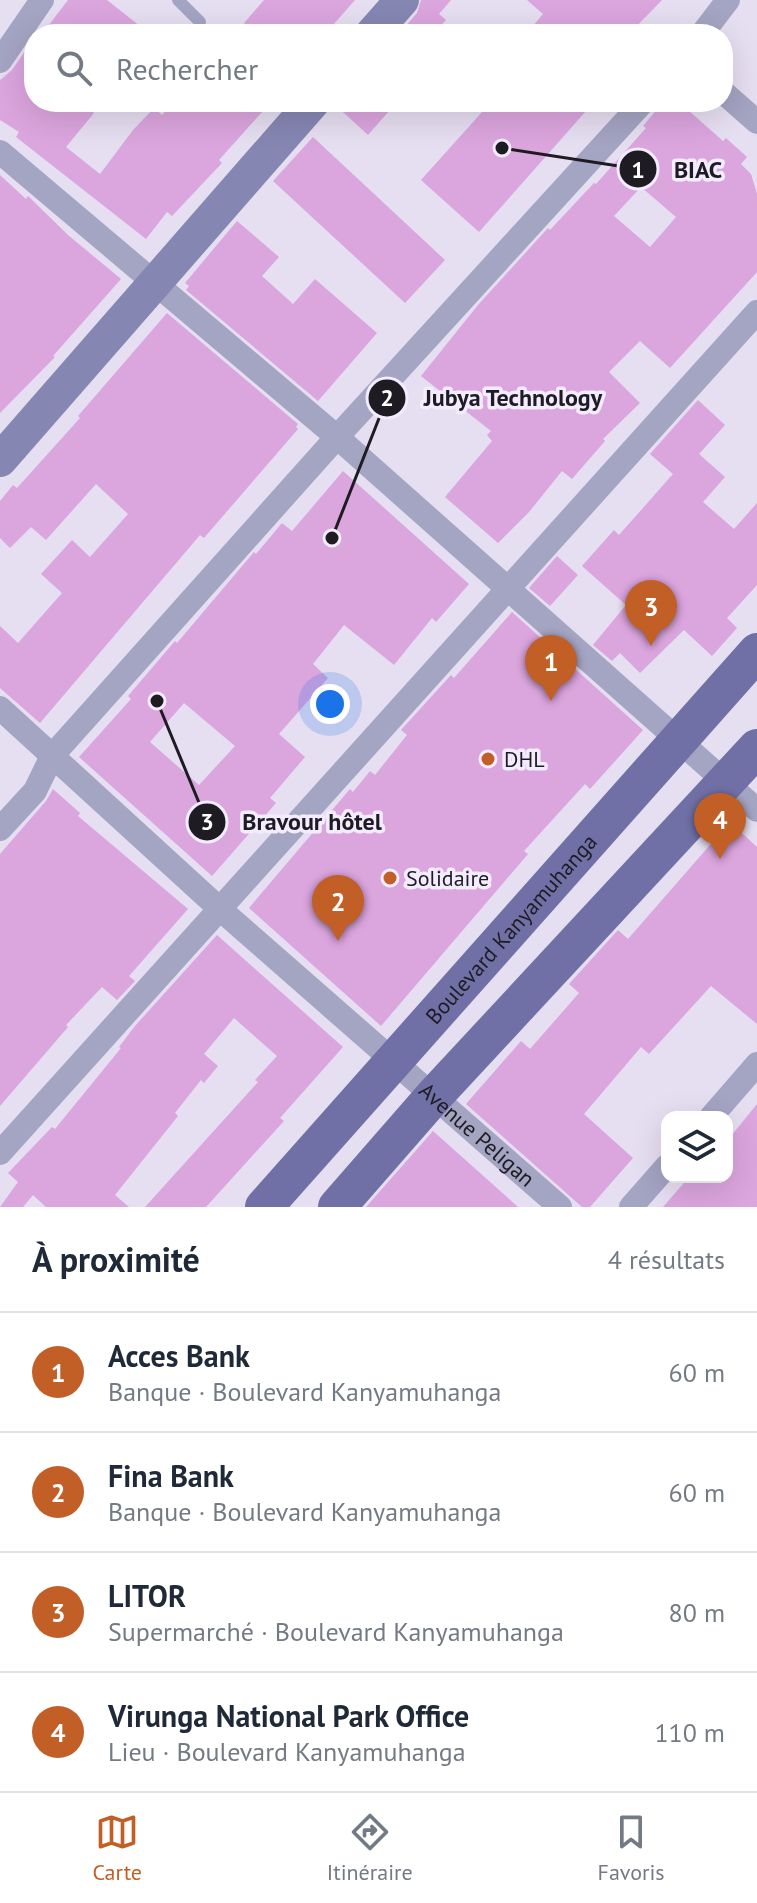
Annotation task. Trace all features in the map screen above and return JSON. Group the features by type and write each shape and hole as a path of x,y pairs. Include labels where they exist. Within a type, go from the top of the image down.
{"main road":[{"name":"Boulevard Kanyamuhanga","path":"264,1207 757,652"},
{"path":"337,1207 433,1097 757,748"}],"street":[{"path":"25,24 42,0"},
{"path":"381,24 402,0"},
{"path":"710,24 728,0"},
{"path":"0,61 24,26"},
{"path":"733,101 757,122"},
{"path":"0,460 304,112"},
{"path":"0,829 35,791 52,756 634,112"},
{"path":"0,152 337,437 757,810"},
{"path":"0,1153 757,312"},
{"name":"Avenue Peligan","path":"0,708 221,910 560,1207"},
{"path":"716,1111 757,1064"},
{"path":"631,1207 661,1173"}],"lane":[{"path":"178,0 200,22"}],"building":[{"path":"68,0 107,0 137,24 50,24"},
{"path":"264,0 355,0 334,24 244,23"},
{"path":"421,0 451,0 439,14 446,20 442,24 408,24 417,13"},
{"path":"527,0 662,0 639,24 534,24 543,14"},
{"path":"24,53 24,112 94,113 66,147 100,174 150,112 162,115 165,112 262,112 219,160 222,163 172,216 167,212 146,239 16,137 19,132 0,120 0,80 12,70"},
{"path":"343,112 388,112 368,135"},
{"path":"482,112 585,112 479,232 421,180"},
{"path":"655,112 690,112 747,157 741,164 751,174 757,194 757,272 670,368 640,341 609,372 640,403 603,439 605,441 572,479 562,471 529,512 498,543 445,497 492,441 487,435 491,431 421,376 478,305 646,128 643,126","holes":["641,187 676,217 650,247 614,216"]},
{"path":"313,137 445,260 405,303 273,181"},
{"path":"0,175 121,279 55,357 0,413"},
{"path":"237,221 279,257 262,276 293,304 315,279 377,333 318,401 186,290 189,286 185,283"},
{"path":"167,313 298,424 298,429 204,538 200,535 40,723 0,688 0,626 18,643 62,593 41,574 72,540 90,557 128,514 96,484 46,540 31,527 10,548 0,538 0,501 13,485 17,488 80,418 78,416"},
{"path":"698,400 725,425 699,454 725,477 703,502 734,529 757,503 757,585 727,618 737,628 712,656 684,630 640,673 620,653 612,661 593,645 626,605 582,566 614,530 619,535 673,474 650,454"},
{"path":"343,471 469,584 436,622 432,618 394,665 344,625 313,664 328,678 279,734 305,757 270,798 276,803 212,876 79,757 254,552 256,554 282,523 292,531","holes":["184,703 235,746 199,785 150,742"]},
{"path":"557,556 578,575 550,606 529,588"},
{"path":"512,612 643,730 590,789 585,784 524,851 528,854 381,1026 249,908 350,789 353,792 370,771 375,775 407,735 401,730 451,675 454,678"},
{"path":"53,789 80,813 78,816 188,909 129,976 135,981 117,1000 102,987 66,1025 68,1027 0,1106 0,854"},
{"path":"730,822 757,847 757,1024 711,986 649,1054 641,1047 584,1114 633,1158 590,1207 582,1207 466,1104 521,1041 530,1049 579,993 569,984 618,930 628,939"},
{"path":"217,935 343,1047 280,1118 284,1121 206,1207 145,1207 258,1082 255,1080 277,1056 234,1018 204,1054 218,1066 204,1083 201,1080 175,1113 178,1116 115,1195 129,1207 46,1207 33,1195 23,1207 0,1207 18,1182 8,1173 52,1127 55,1129 121,1048 135,1026"},
{"path":"757,1104 757,1207 663,1207 684,1183 733,1183 733,1134"},
{"path":"433,1131 518,1207 366,1207"}],"place":[{"name":"BIAC","path":"502,148"},
{"name":"Jubya Technology","path":"332,538"},
{"name":"LITOR","path":"651,646"},
{"name":"Bravour hôtel","path":"157,701"},
{"name":"Acces Bank","path":"551,701"},
{"name":"DHL","path":"488,759"},
{"name":"Virunga National Park Office","path":"720,859"},
{"name":"Solidaire","path":"390,878"},
{"name":"Fina Bank","path":"338,941"}]}
